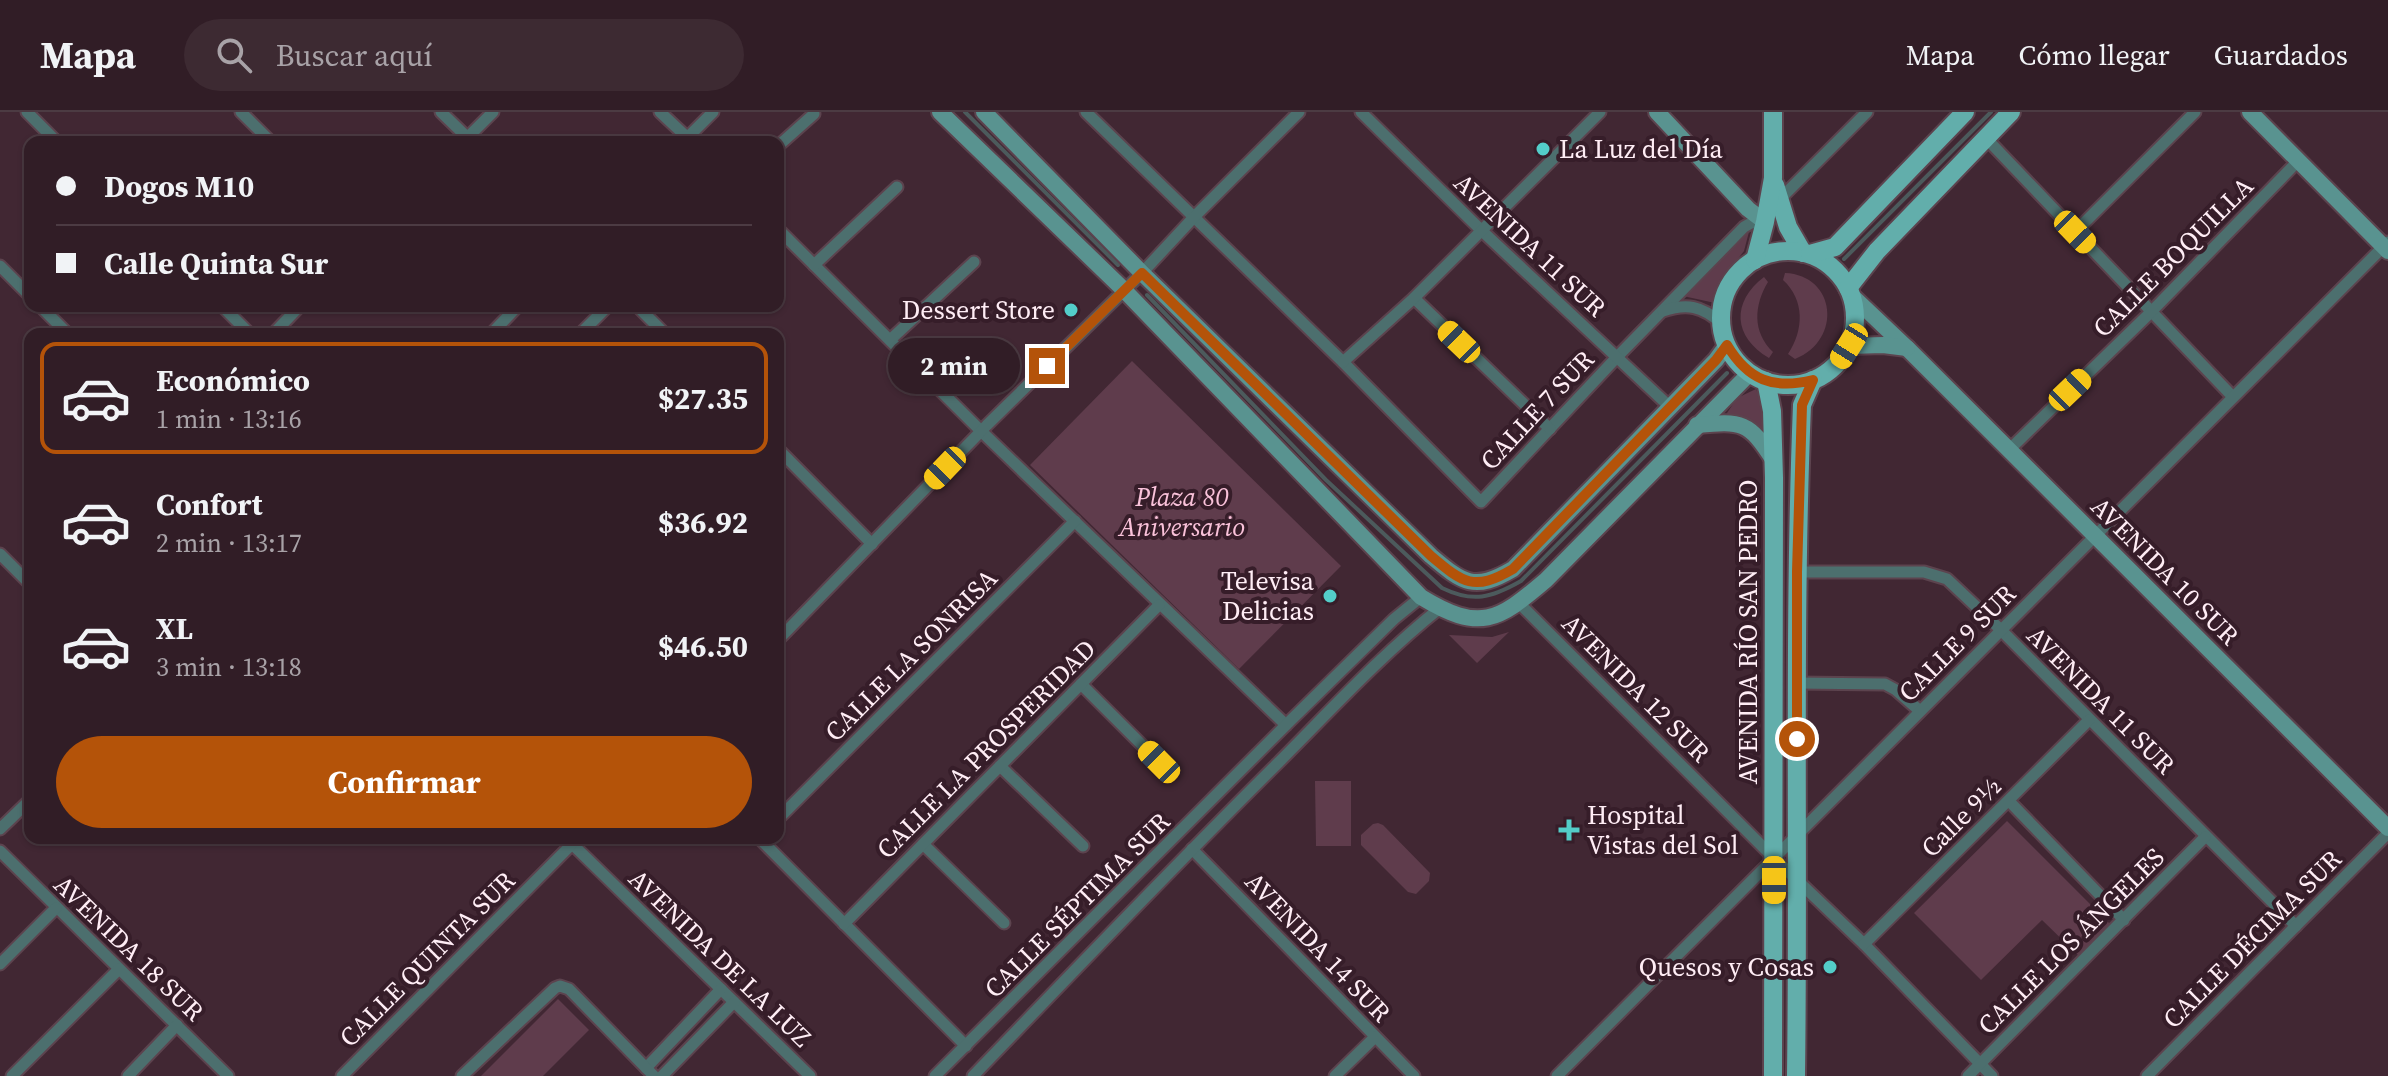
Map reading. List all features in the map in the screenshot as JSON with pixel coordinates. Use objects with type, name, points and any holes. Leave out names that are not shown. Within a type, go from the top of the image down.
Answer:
[{"type":"main road","points":[[940,112],[1124,290],[1421,597],[1466,617],[1488,618],[1504,614],[1519,603],[1546,580],[1697,425],[1758,377]]},
{"type":"main road","points":[[984,112],[1142,273],[1431,556],[1456,577],[1468,581],[1496,579],[1513,569],[1716,360],[1727,345]]},
{"type":"main road","points":[[1657,112],[1748,209],[1765,222]]},
{"type":"main road","points":[[1755,260],[1773,178],[1773,112]]},
{"type":"main road","points":[[1773,178],[1792,237],[1806,253],[1825,262],[1838,273],[1850,291],[1855,312],[1854,330],[1840,360],[1828,372],[1798,384],[1782,384],[1758,377],[1736,360],[1727,345],[1721,323],[1722,304],[1729,287],[1740,271],[1770,253],[1806,253],[1835,247],[1965,112]]},
{"type":"main road","points":[[1850,291],[1877,251],[2011,112]]},
{"type":"main road","points":[[2250,112],[2386,246]]},
{"type":"main road","name":"AVENIDA 10 SUR","points":[[1850,291],[2388,830]]},
{"type":"main road","points":[[1849,346],[1883,345],[1908,349]]},
{"type":"main road","name":"AVENIDA RÍO SAN PEDRO","points":[[1758,377],[1772,411],[1774,461],[1773,1076]]},
{"type":"main road","name":"AVENIDA RÍO SAN PEDRO","points":[[1796,1076],[1797,572],[1802,405],[1813,380]]},
{"type":"main road","points":[[1697,425],[1722,423],[1749,428],[1759,437],[1774,461]]},
{"type":"street","points":[[27,112],[51,136]]},
{"type":"street","points":[[241,112],[265,136]]},
{"type":"street","points":[[441,112],[463,136]]},
{"type":"street","points":[[471,136],[493,112]]},
{"type":"street","points":[[660,112],[682,136]]},
{"type":"street","points":[[691,136],[713,112]]},
{"type":"street","points":[[1086,112],[1343,362],[1414,298],[1600,112]]},
{"type":"street","points":[[784,634],[1299,112]]},
{"type":"street","name":"AVENIDA 11 SUR","points":[[1361,112],[1481,230],[1670,407]]},
{"type":"street","points":[[1779,200],[1867,112]]},
{"type":"street","points":[[2075,232],[2195,112]]},
{"type":"street","points":[[784,141],[814,114]]},
{"type":"street","points":[[1985,137],[2233,397]]},
{"type":"street","name":"CALLE BOQUILLA","points":[[2009,450],[2151,312],[2298,161]]},
{"type":"street","points":[[814,265],[897,187]]},
{"type":"street","name":"CALLE 7 SUR","points":[[1343,362],[1481,502],[1744,227],[1765,222]]},
{"type":"street","points":[[784,235],[1159,605],[1286,725]]},
{"type":"street","name":"CALLE 9 SUR","points":[[1557,1076],[2386,246]]},
{"type":"street","points":[[890,340],[974,262]]},
{"type":"street","points":[[0,266],[24,290]]},
{"type":"street","points":[[1414,298],[1550,429]]},
{"type":"street","points":[[1662,311],[1690,306],[1708,311],[1721,323]]},
{"type":"street","points":[[46,312],[62,328]]},
{"type":"street","points":[[228,312],[244,328]]},
{"type":"street","points":[[279,328],[294,312]]},
{"type":"street","points":[[497,328],[512,312]]},
{"type":"street","points":[[586,328],[602,312]]},
{"type":"street","points":[[643,312],[659,328]]},
{"type":"street","points":[[784,455],[872,544]]},
{"type":"street","name":"CALLE LA SONRISA","points":[[784,813],[1075,521]]},
{"type":"street","points":[[0,554],[24,578]]},
{"type":"street","name":"AVENIDA 11 SUR","points":[[1797,572],[1933,573],[1947,579],[2296,926]]},
{"type":"street","name":"CALLE SÉPTIMA SUR","points":[[935,1076],[1286,725],[1394,619],[1421,597]]},
{"type":"street","name":"AVENIDA 12 SUR","points":[[1519,603],[1864,944],[1992,1076]]},
{"type":"street","name":"CALLE LA PROSPERIDAD","points":[[844,924],[1159,605]]},
{"type":"street","name":"CALLE SÉPTIMA SUR","points":[[973,1076],[1192,849],[1407,636],[1440,608]]},
{"type":"street","points":[[1796,683],[1885,684],[1920,711]]},
{"type":"street","points":[[1081,684],[1159,762]]},
{"type":"street","name":"Calle 9½","points":[[1864,944],[2089,720]]},
{"type":"street","points":[[1000,766],[1083,846]]},
{"type":"street","points":[[2009,801],[2124,920]]},
{"type":"street","points":[[0,829],[24,806]]},
{"type":"street","name":"CALLE DÉCIMA SUR","points":[[2147,1076],[2388,830]]},
{"type":"street","name":"CALLE LOS ÁNGELES","points":[[1968,1076],[2205,837]]},
{"type":"street","name":"CALLE QUINTA SUR","points":[[342,1076],[568,844]]},
{"type":"street","name":"AVENIDA DE LA LUZ","points":[[576,844],[810,1076]]},
{"type":"street","points":[[765,844],[966,1046]]},
{"type":"street","points":[[923,844],[1004,923]]},
{"type":"street","name":"AVENIDA 14 SUR","points":[[1192,849],[1414,1076]]},
{"type":"street","name":"AVENIDA 18 SUR","points":[[0,851],[228,1076]]},
{"type":"street","points":[[0,964],[56,908]]},
{"type":"street","points":[[12,1076],[119,969]]},
{"type":"street","points":[[462,1076],[560,986],[569,989],[650,1072],[721,989]]},
{"type":"street","points":[[662,1076],[734,1002]]},
{"type":"street","points":[[128,1076],[177,1025]]},
{"type":"street","points":[[1335,1076],[1375,1037]]},
{"type":"green space","points":[[1750,228],[1744,251],[1724,277],[1715,303],[1683,296]]},
{"type":"green space","points":[[1785,273],[1802,276],[1815,285],[1823,296],[1827,310],[1821,338],[1810,350],[1795,359],[1788,354],[1797,335],[1800,316],[1795,297],[1783,280]]},
{"type":"green space","points":[[1764,277],[1768,282],[1757,318],[1761,336],[1773,352],[1769,358],[1748,340],[1741,319],[1746,297]]},
{"type":"green space","name":"Plaza 80 Aniversario","points":[[1132,361],[1341,566],[1239,669],[1030,465]]},
{"type":"green space","points":[[1756,389],[1763,404],[1764,430],[1746,418],[1725,416],[1737,398]]},
{"type":"green space","points":[[1509,632],[1477,663],[1449,635],[1492,637]]},
{"type":"green space","points":[[1315,781],[1351,781],[1351,846],[1316,846]]},
{"type":"green space","points":[[2007,821],[2111,925],[2079,956],[2042,920],[1981,980],[1914,913]]},
{"type":"green space","points":[[1378,823],[1430,873],[1429,881],[1416,894],[1408,892],[1361,845],[1361,835]]},
{"type":"green space","points":[[558,999],[589,1030],[543,1076],[481,1076]]},
{"type":"waterway","points":[[965,112],[1118,265]]},
{"type":"waterway","points":[[1844,259],[1991,112]]},
{"type":"waterway","points":[[1147,295],[1326,480],[1442,588],[1463,596],[1491,595],[1521,581],[1727,373]]},
{"type":"place","name":"La Luz del Día","points":[[1543,149]]},
{"type":"place","name":"Dessert Store","points":[[1071,310]]},
{"type":"place","name":"Televisa Delicias","points":[[1330,596]]},
{"type":"place","name":"Hospital Vistas del Sol","points":[[1569,830]]},
{"type":"place","name":"Quesos y Cosas","points":[[1830,967]]},
{"type":"route","points":[[1047,366],[1142,273],[1431,556],[1456,577],[1482,582],[1496,579],[1513,569],[1716,360],[1727,345],[1736,360],[1750,373],[1766,381],[1798,384],[1813,380],[1802,405],[1797,572],[1797,739]]}]
